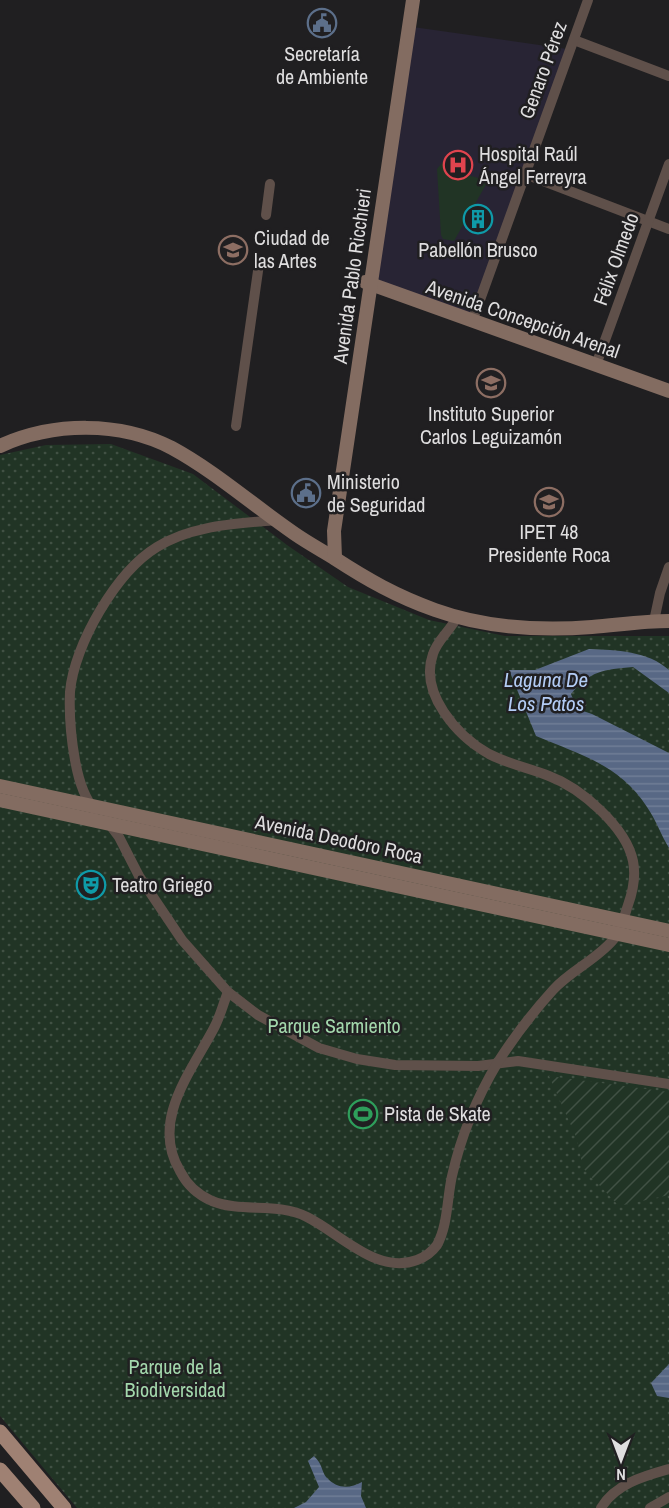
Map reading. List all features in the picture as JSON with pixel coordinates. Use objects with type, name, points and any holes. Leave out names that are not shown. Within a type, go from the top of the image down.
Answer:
[{"type":"main road","name":"Avenida Pablo Ricchieri","points":[[335,558],[334,531],[408,0]]},
{"type":"main road","name":"Avenida Pablo Ricchieri","points":[[320,549],[327,538],[413,0]]},
{"type":"main road","name":"Avenida Concepción Arenal","points":[[368,281],[597,362],[669,384]]},
{"type":"main road","name":"Avenida Concepción Arenal","points":[[597,362],[669,391]]},
{"type":"main road","points":[[0,446],[57,429],[93,428],[133,435],[162,444],[187,457],[276,520],[373,584],[405,599],[457,617],[518,628],[551,629],[669,621]]},
{"type":"main road","name":"Avenida Deodoro Roca","points":[[0,786],[226,835],[620,927],[669,945]]},
{"type":"main road","name":"Avenida Deodoro Roca","points":[[0,800],[620,927],[669,932]]},
{"type":"main road","points":[[0,1432],[64,1508]]},
{"type":"main road","points":[[0,1470],[33,1508]]},
{"type":"street","name":"Genaro Pérez","points":[[472,319],[588,0]]},
{"type":"street","points":[[574,40],[669,76]]},
{"type":"street","name":"Félix Olmedo","points":[[597,362],[669,165]]},
{"type":"street","points":[[525,174],[669,229]]},
{"type":"street","points":[[266,215],[270,184]]},
{"type":"street","points":[[236,426],[259,264]]},
{"type":"street","points":[[276,520],[187,533],[149,552],[134,565],[102,607],[77,661],[70,692],[70,729],[81,782],[93,808],[110,824],[125,846],[138,876],[182,940],[228,992],[258,1015],[319,1048],[342,1056],[395,1065],[472,1066],[498,1062],[529,1063],[669,1084]]},
{"type":"street","points":[[654,621],[660,592],[669,567]]},
{"type":"street","points":[[228,992],[217,1022],[179,1092],[172,1110],[170,1146],[179,1171],[194,1191],[215,1203],[297,1212],[386,1263],[396,1265],[419,1260],[428,1255],[436,1246],[442,1231],[461,1144],[477,1102],[498,1062],[555,987],[611,942],[620,927],[633,889],[634,871],[629,848],[615,826],[591,803],[565,783],[551,776],[487,753],[455,726],[441,708],[435,696],[430,662],[438,643],[457,617]]},
{"type":"street","points":[[601,1508],[610,1496],[632,1482],[669,1469]]},
{"type":"street","points":[[650,1508],[669,1497]]},
{"type":"shaded area","name":"Hospital Raúl Ángel Ferreyra","points":[[413,27],[567,49],[469,318],[374,281]]},
{"type":"green space","points":[[446,158],[444,169],[488,181],[454,241],[443,239],[441,235],[437,169]]},
{"type":"green space","name":"Parque Sarmiento","points":[[111,444],[193,474],[287,545],[348,587],[429,620],[505,636],[669,636],[669,1508],[77,1508],[0,1416],[0,455],[46,445]]},
{"type":"green space","points":[[549,1076],[669,1092],[669,1195],[619,1206],[583,1168],[577,1139]]},
{"type":"water","name":"Laguna De Los Patos","points":[[589,649],[642,655],[669,670],[669,693],[633,667],[613,669],[591,676],[571,694],[577,709],[592,714],[669,753],[669,848],[647,807],[625,781],[598,763],[536,736],[509,670],[535,670]]},
{"type":"water","points":[[669,1364],[669,1398],[657,1396],[651,1383]]},
{"type":"water","points":[[314,1456],[326,1477],[334,1484],[348,1487],[362,1482],[361,1496],[366,1508],[294,1508],[306,1502],[319,1487],[308,1461]]},
{"type":"place","name":"Secretaría de Ambiente","points":[[322,23]]},
{"type":"place","name":"Hospital Raúl Ángel Ferreyra","points":[[458,165]]},
{"type":"place","name":"Pabellón Brusco","points":[[478,219]]},
{"type":"place","name":"Ciudad de las Artes","points":[[233,250]]},
{"type":"place","name":"Instituto Superior Carlos Leguizamón","points":[[491,383]]},
{"type":"place","name":"Ministerio de Seguridad","points":[[306,493]]},
{"type":"place","name":"IPET 48 Presidente Roca","points":[[549,502]]},
{"type":"place","name":"Teatro Griego","points":[[91,885]]},
{"type":"place","name":"Pista de Skate","points":[[363,1114]]},
{"type":"park label","name":"Parque de la Biodiversidad","points":[[175,1378]]}]
